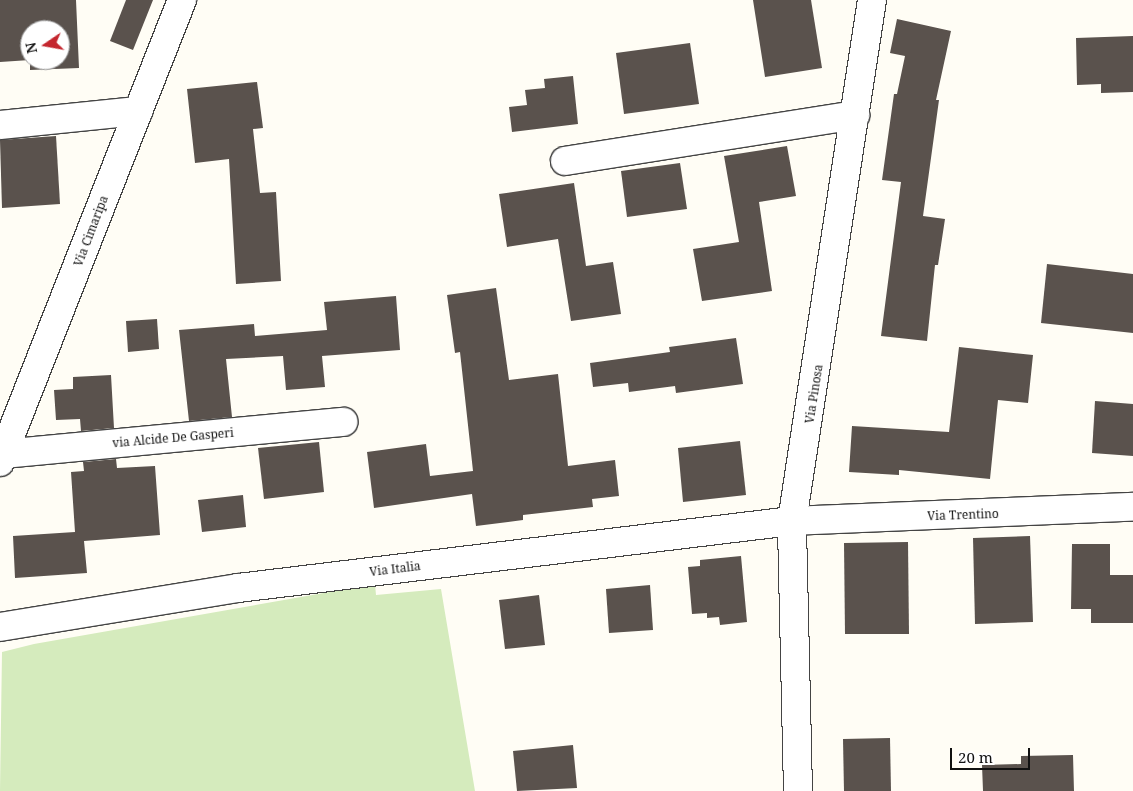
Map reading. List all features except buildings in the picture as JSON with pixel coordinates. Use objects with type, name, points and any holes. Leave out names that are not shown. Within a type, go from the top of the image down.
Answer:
[{"type":"street","name":"Via Cimaripa","points":[[2,458],[182,0]]},
{"type":"street","name":"Via Pinosa","points":[[798,791],[792,521],[872,0]]},
{"type":"street","points":[[0,125],[138,111]]},
{"type":"street","points":[[565,161],[855,115]]},
{"type":"street","name":"via Alcide De Gasperi","points":[[2,458],[343,422]]},
{"type":"street","name":"Via Trentino","points":[[792,521],[1133,507]]},
{"type":"street","name":"Via Italia","points":[[0,626],[238,588],[792,521]]},
{"type":"green space","points":[[375,584],[376,595],[441,589],[475,791],[0,791],[2,652],[34,644]]}]
